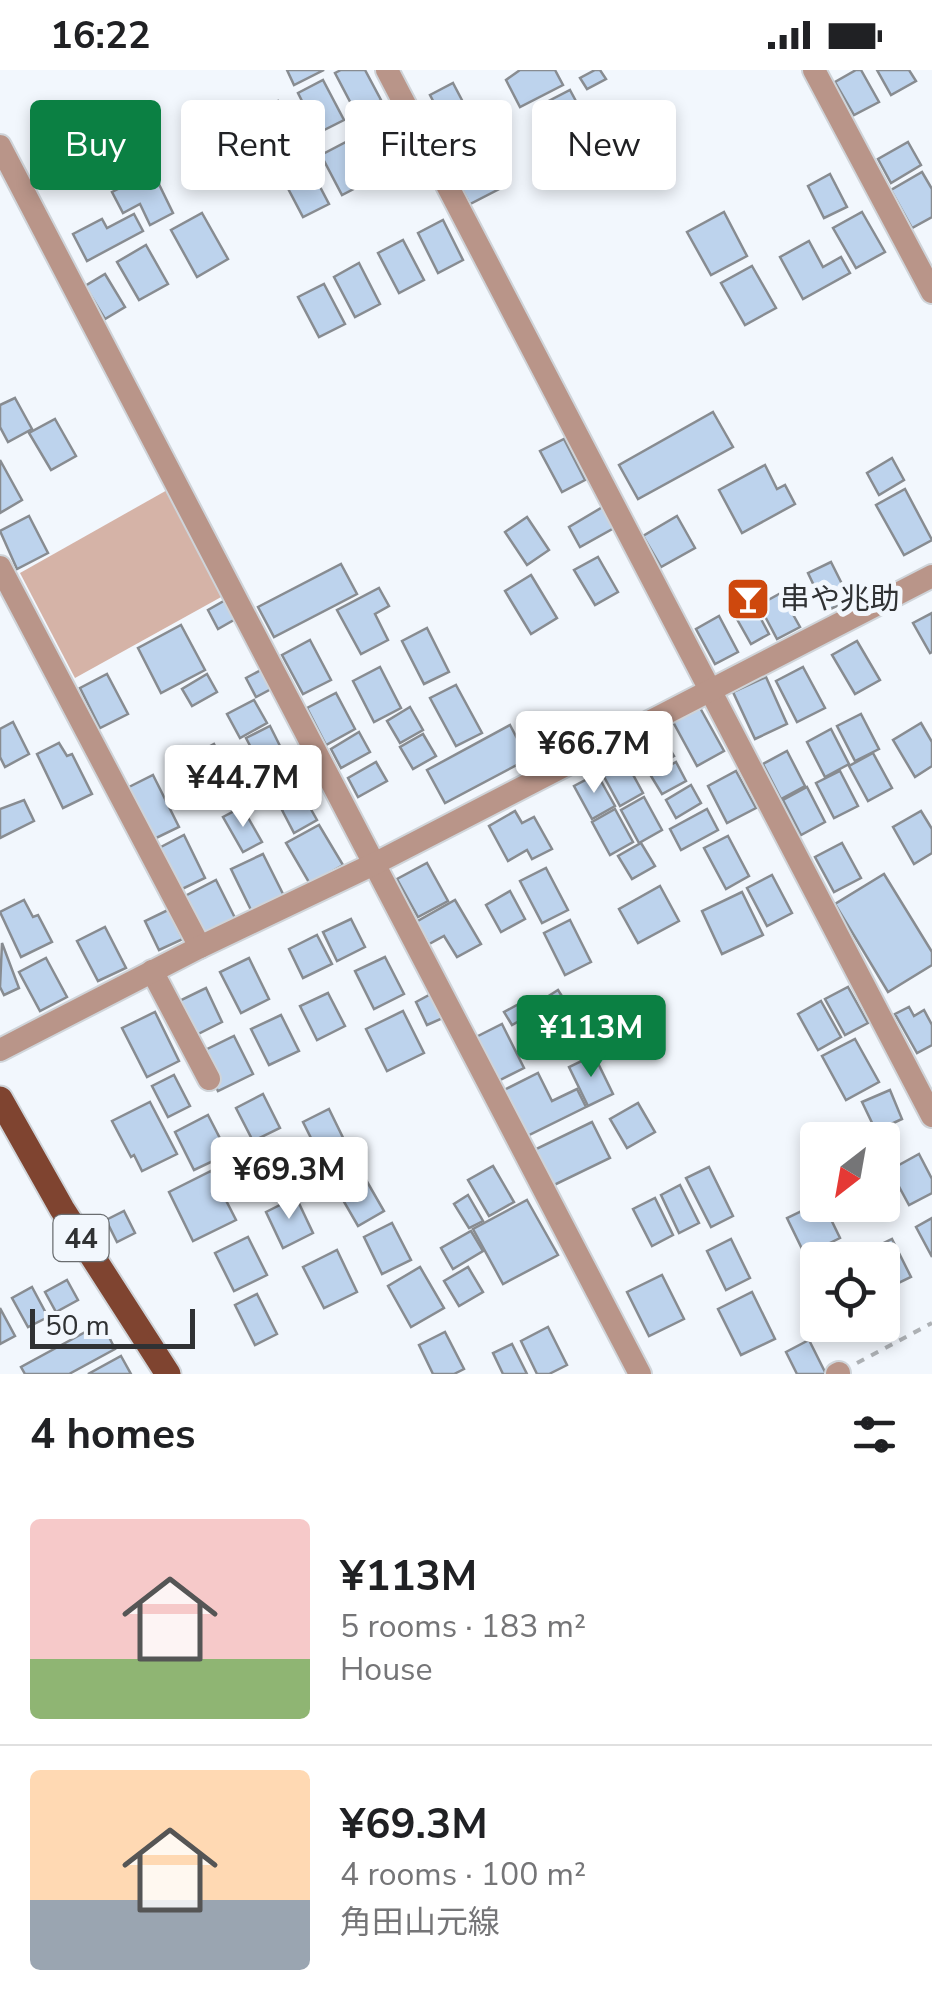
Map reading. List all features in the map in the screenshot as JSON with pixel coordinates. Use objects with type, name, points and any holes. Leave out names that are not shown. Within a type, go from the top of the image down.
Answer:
[{"type":"main road","name":"44","points":[[0,1099],[62,1209],[168,1374]]},
{"type":"street","points":[[388,70],[932,1116]]},
{"type":"street","points":[[814,70],[932,292]]},
{"type":"street","points":[[0,146],[640,1374]]},
{"type":"street","points":[[0,567],[200,947]]},
{"type":"street","points":[[0,1050],[200,947],[376,863],[932,576]]},
{"type":"street","points":[[152,971],[208,1079]]},
{"type":"path","points":[[838,1373],[932,1323]]},
{"type":"shaded area","points":[[169,489],[223,596],[75,678],[20,573]]},
{"type":"building","points":[[287,70],[324,70],[294,85]]},
{"type":"building","points":[[365,70],[381,100],[349,100],[335,73]]},
{"type":"building","points":[[520,70],[555,70],[563,85],[520,107],[506,80]]},
{"type":"building","points":[[600,70],[606,79],[587,89],[580,78]]},
{"type":"building","points":[[861,70],[879,102],[854,115],[835,82]]},
{"type":"building","points":[[877,70],[909,70],[916,81],[891,95]]},
{"type":"building","points":[[323,80],[344,120],[325,130],[325,100],[302,100],[298,93]]},
{"type":"building","points":[[453,83],[462,100],[433,100],[430,95]]},
{"type":"building","points":[[570,90],[575,100],[551,100]]},
{"type":"building","points":[[908,142],[921,165],[891,183],[878,159]]},
{"type":"building","points":[[345,143],[345,190],[352,190],[342,195],[325,163],[325,153]]},
{"type":"building","points":[[922,172],[932,189],[932,217],[912,228],[891,190]]},
{"type":"building","points":[[830,174],[847,207],[824,218],[808,186]]},
{"type":"building","points":[[161,188],[173,213],[150,225],[140,204],[123,213],[112,192]]},
{"type":"building","points":[[289,190],[322,190],[329,204],[303,217]]},
{"type":"building","points":[[462,190],[497,190],[470,204]]},
{"type":"building","points":[[724,212],[747,256],[711,275],[687,232]]},
{"type":"building","points":[[862,212],[885,252],[856,268],[833,228]]},
{"type":"building","points":[[202,213],[228,259],[197,277],[171,230]]},
{"type":"building","points":[[134,214],[143,231],[87,261],[73,234],[102,219],[107,228]]},
{"type":"building","points":[[443,220],[463,260],[438,273],[418,233]]},
{"type":"building","points":[[403,240],[424,280],[399,293],[378,253]]},
{"type":"building","points":[[809,241],[823,267],[841,257],[850,273],[803,299],[780,257]]},
{"type":"building","points":[[146,245],[168,284],[139,300],[117,262]]},
{"type":"building","points":[[359,263],[380,304],[355,317],[334,277]]},
{"type":"building","points":[[752,266],[776,308],[745,325],[721,283]]},
{"type":"building","points":[[105,274],[125,307],[105,319],[85,286]]},
{"type":"building","points":[[324,284],[345,324],[319,337],[298,297]]},
{"type":"building","points":[[15,398],[32,429],[8,442],[0,427],[0,405]]},
{"type":"building","points":[[713,412],[733,447],[638,499],[619,465]]},
{"type":"building","points":[[55,419],[76,456],[51,470],[29,433]]},
{"type":"building","points":[[564,439],[585,480],[562,492],[540,451]]},
{"type":"building","points":[[892,458],[904,480],[879,495],[867,473]]},
{"type":"building","points":[[0,460],[22,500],[0,513]]},
{"type":"building","points":[[765,465],[777,489],[785,485],[795,504],[742,533],[719,490]]},
{"type":"building","points":[[905,489],[932,540],[904,555],[876,505]]},
{"type":"building","points":[[611,502],[623,523],[580,547],[569,527]]},
{"type":"building","points":[[29,516],[48,553],[17,569],[0,531]]},
{"type":"building","points":[[677,516],[695,548],[661,567],[643,536]]},
{"type":"building","points":[[527,517],[549,550],[527,565],[505,532]]},
{"type":"building","points":[[598,557],[618,592],[595,605],[574,570]]},
{"type":"building","points":[[831,562],[850,600],[826,611],[808,573]]},
{"type":"building","points":[[341,564],[357,594],[274,637],[258,607]]},
{"type":"building","points":[[531,575],[557,618],[531,634],[505,591]]},
{"type":"building","points":[[379,588],[389,606],[375,614],[388,640],[361,654],[337,610]]},
{"type":"building","points":[[781,593],[800,627],[777,639],[759,605]]},
{"type":"building","points":[[229,598],[239,617],[218,629],[208,610]]},
{"type":"building","points":[[752,602],[769,634],[751,644],[733,612]]},
{"type":"building","points":[[932,613],[932,652],[930,653],[913,623]]},
{"type":"building","points":[[719,616],[738,652],[715,664],[696,629]]},
{"type":"building","points":[[181,625],[205,670],[161,693],[138,648]]},
{"type":"building","points":[[427,628],[449,672],[424,684],[402,641]]},
{"type":"building","points":[[310,640],[331,680],[303,694],[282,655]]},
{"type":"building","points":[[857,641],[880,680],[855,694],[832,655]]},
{"type":"building","points":[[380,667],[401,708],[374,722],[353,681]]},
{"type":"building","points":[[803,667],[825,708],[797,722],[776,681]]},
{"type":"building","points":[[263,669],[273,688],[256,697],[246,678]]},
{"type":"building","points":[[107,674],[128,714],[100,728],[80,688]]},
{"type":"building","points":[[207,674],[217,692],[192,706],[182,689]]},
{"type":"building","points":[[766,677],[787,724],[755,739],[733,692]]},
{"type":"building","points":[[456,685],[482,733],[456,746],[430,698]]},
{"type":"building","points":[[336,693],[355,729],[326,745],[307,708]]},
{"type":"building","points":[[254,700],[267,723],[240,738],[227,714]]},
{"type":"building","points":[[699,706],[724,751],[697,766],[672,720]]},
{"type":"building","points":[[410,707],[423,730],[400,743],[387,721]]},
{"type":"building","points":[[861,714],[879,749],[855,761],[837,726]]},
{"type":"building","points":[[13,722],[29,754],[5,767],[0,757],[0,729]]},
{"type":"building","points":[[921,723],[932,742],[932,766],[915,777],[893,740]]},
{"type":"building","points":[[510,725],[528,759],[445,803],[427,770]]},
{"type":"building","points":[[270,726],[281,748],[258,761],[246,738]]},
{"type":"building","points":[[831,729],[849,764],[825,777],[807,742]]},
{"type":"building","points":[[359,732],[370,752],[341,768],[331,749]]},
{"type":"building","points":[[423,734],[436,756],[413,769],[400,747]]},
{"type":"building","points":[[663,738],[674,756],[649,770],[639,752]]},
{"type":"building","points":[[59,743],[67,756],[72,754],[92,794],[63,808],[37,754]]},
{"type":"building","points":[[214,744],[233,778],[202,796],[183,761]]},
{"type":"building","points":[[787,751],[805,786],[781,799],[763,764]]},
{"type":"building","points":[[873,753],[892,788],[868,801],[849,766]]},
{"type":"building","points":[[625,760],[643,793],[620,806],[602,773]]},
{"type":"building","points":[[376,762],[387,781],[358,797],[348,778]]},
{"type":"building","points":[[676,762],[686,781],[662,794],[651,776]]},
{"type":"building","points":[[289,771],[302,794],[280,807],[267,784]]},
{"type":"building","points":[[736,771],[756,808],[727,823],[708,786]]},
{"type":"building","points":[[840,771],[858,806],[834,818],[816,783]]},
{"type":"building","points":[[597,774],[615,806],[592,819],[574,786]]},
{"type":"building","points":[[153,775],[179,827],[152,840],[127,788]]},
{"type":"building","points":[[691,785],[701,803],[676,818],[666,800]]},
{"type":"building","points":[[807,787],[825,822],[801,835],[783,800]]},
{"type":"building","points":[[304,797],[317,820],[294,833],[282,810]]},
{"type":"building","points":[[644,797],[662,830],[639,843],[621,810]]},
{"type":"building","points":[[24,800],[34,821],[0,838],[0,809]]},
{"type":"building","points":[[242,807],[262,842],[243,852],[223,817]]},
{"type":"building","points":[[615,809],[633,842],[610,855],[592,822]]},
{"type":"building","points":[[707,809],[718,830],[681,850],[670,829]]},
{"type":"building","points":[[515,811],[522,823],[534,817],[552,849],[532,859],[527,850],[508,861],[489,826]]},
{"type":"building","points":[[921,811],[932,829],[932,853],[914,864],[893,827]]},
{"type":"building","points":[[319,825],[343,865],[310,884],[286,843]]},
{"type":"building","points":[[184,835],[205,878],[180,890],[159,848]]},
{"type":"building","points":[[728,836],[749,876],[726,889],[704,848]]},
{"type":"building","points":[[641,843],[655,866],[632,879],[618,856]]},
{"type":"building","points":[[842,843],[861,878],[834,892],[815,857]]},
{"type":"building","points":[[263,854],[286,900],[254,916],[231,869]]},
{"type":"building","points":[[427,863],[448,901],[418,917],[397,879]]},
{"type":"building","points":[[546,868],[568,910],[542,923],[520,881]]},
{"type":"building","points":[[884,874],[932,952],[932,965],[888,992],[835,904]]},
{"type":"building","points":[[772,875],[792,913],[767,926],[747,888]]},
{"type":"building","points":[[216,880],[237,922],[206,938],[185,896]]},
{"type":"building","points":[[660,886],[679,921],[638,943],[619,909]]},
{"type":"building","points":[[510,891],[525,919],[501,932],[486,905]]},
{"type":"building","points":[[742,892],[763,935],[722,954],[702,911]]},
{"type":"building","points":[[24,900],[33,917],[38,915],[52,942],[21,957],[0,912]]},
{"type":"building","points":[[455,900],[481,944],[457,957],[444,936],[429,944],[416,922]]},
{"type":"building","points":[[168,910],[183,939],[159,950],[145,921]]},
{"type":"building","points":[[351,919],[365,947],[337,961],[323,932]]},
{"type":"building","points":[[570,920],[591,962],[565,975],[544,933]]},
{"type":"building","points":[[105,927],[126,968],[98,981],[77,941]]},
{"type":"building","points":[[317,935],[332,964],[303,978],[289,949]]},
{"type":"building","points":[[2,943],[19,988],[4,995],[0,987]]},
{"type":"building","points":[[385,957],[404,994],[374,1009],[355,971]]},
{"type":"building","points":[[46,958],[67,997],[40,1011],[19,972]]},
{"type":"building","points":[[249,958],[269,999],[241,1013],[220,972]]},
{"type":"building","points":[[848,987],[868,1023],[845,1035],[825,999]]},
{"type":"building","points":[[206,988],[222,1022],[194,1036],[177,1002]]},
{"type":"building","points":[[558,990],[583,1029],[562,1042],[536,1004]]},
{"type":"building","points":[[328,993],[345,1026],[317,1040],[300,1006]]},
{"type":"building","points":[[431,994],[443,1018],[427,1025],[416,1002]]},
{"type":"building","points":[[528,999],[535,1012],[512,1025],[504,1012]]},
{"type":"building","points":[[821,1001],[841,1037],[818,1050],[798,1014]]},
{"type":"building","points":[[909,1007],[914,1016],[924,1010],[932,1025],[932,1045],[917,1053],[895,1014]]},
{"type":"building","points":[[403,1011],[424,1053],[387,1071],[366,1029]]},
{"type":"building","points":[[155,1012],[179,1061],[147,1077],[122,1028]]},
{"type":"building","points":[[281,1015],[299,1051],[269,1065],[251,1029]]},
{"type":"building","points":[[502,1024],[524,1068],[496,1082],[474,1038]]},
{"type":"building","points":[[234,1036],[253,1074],[218,1091],[199,1053]]},
{"type":"building","points":[[855,1039],[879,1082],[846,1100],[822,1056]]},
{"type":"building","points":[[594,1055],[613,1094],[588,1106],[569,1067]]},
{"type":"building","points":[[538,1073],[552,1101],[577,1089],[586,1107],[527,1136],[504,1090]]},
{"type":"building","points":[[174,1075],[190,1106],[168,1117],[152,1086]]},
{"type":"building","points":[[890,1090],[902,1119],[872,1122],[862,1102]]},
{"type":"building","points":[[263,1094],[280,1128],[253,1141],[236,1108]]},
{"type":"building","points":[[150,1102],[177,1154],[142,1171],[112,1121]]},
{"type":"building","points":[[638,1103],[655,1132],[627,1148],[610,1119]]},
{"type":"building","points":[[329,1109],[349,1150],[323,1162],[303,1122]]},
{"type":"building","points":[[208,1115],[228,1154],[194,1170],[175,1132]]},
{"type":"building","points":[[592,1122],[610,1158],[552,1186],[534,1150]]},
{"type":"building","points":[[919,1154],[932,1179],[932,1193],[909,1205],[900,1188],[900,1164]]},
{"type":"building","points":[[358,1166],[384,1211],[358,1226],[332,1181]]},
{"type":"building","points":[[493,1166],[514,1202],[489,1216],[468,1180]]},
{"type":"building","points":[[709,1167],[733,1216],[711,1227],[686,1178]]},
{"type":"building","points":[[211,1171],[236,1220],[193,1241],[169,1192]]},
{"type":"building","points":[[680,1185],[699,1223],[679,1233],[661,1195]]},
{"type":"building","points":[[468,1195],[483,1221],[469,1228],[454,1204]]},
{"type":"building","points":[[296,1197],[313,1233],[283,1248],[266,1212]]},
{"type":"building","points":[[655,1198],[673,1235],[652,1246],[633,1209]]},
{"type":"building","points":[[527,1200],[558,1255],[503,1284],[473,1229]]},
{"type":"building","points":[[124,1211],[135,1233],[117,1242],[106,1220]]},
{"type":"building","points":[[800,1212],[800,1222],[832,1222],[840,1238],[800,1245],[787,1218]]},
{"type":"building","points":[[932,1218],[932,1257],[916,1227]]},
{"type":"building","points":[[392,1223],[411,1260],[382,1274],[364,1237]]},
{"type":"building","points":[[471,1231],[483,1251],[453,1269],[441,1248]]},
{"type":"building","points":[[248,1237],[267,1275],[234,1291],[215,1253]]},
{"type":"building","points":[[731,1239],[750,1278],[726,1290],[707,1251]]},
{"type":"building","points":[[337,1250],[357,1292],[324,1308],[303,1267]]},
{"type":"building","points":[[900,1255],[911,1277],[900,1282]]},
{"type":"building","points":[[420,1267],[444,1308],[411,1327],[388,1286]]},
{"type":"building","points":[[468,1267],[483,1292],[459,1306],[444,1281]]},
{"type":"building","points":[[662,1275],[684,1319],[649,1336],[627,1292]]},
{"type":"building","points":[[67,1280],[78,1300],[56,1312],[45,1292]]},
{"type":"building","points":[[32,1287],[48,1317],[28,1327],[12,1298]]},
{"type":"building","points":[[752,1292],[775,1339],[741,1355],[718,1309]]},
{"type":"building","points":[[257,1294],[277,1334],[255,1345],[235,1305]]},
{"type":"building","points":[[0,1308],[15,1336],[0,1344]]},
{"type":"building","points":[[102,1323],[115,1349],[69,1374],[25,1374],[21,1367]]},
{"type":"building","points":[[548,1327],[567,1365],[549,1374],[537,1374],[521,1341]]},
{"type":"building","points":[[445,1332],[464,1369],[454,1374],[433,1374],[419,1345]]},
{"type":"building","points":[[810,1342],[826,1374],[797,1374],[786,1352]]},
{"type":"building","points":[[512,1344],[527,1374],[503,1374],[493,1353]]},
{"type":"building","points":[[121,1356],[131,1374],[88,1374]]},
{"type":"place","name":"串や兆助","points":[[748,599]]}]
